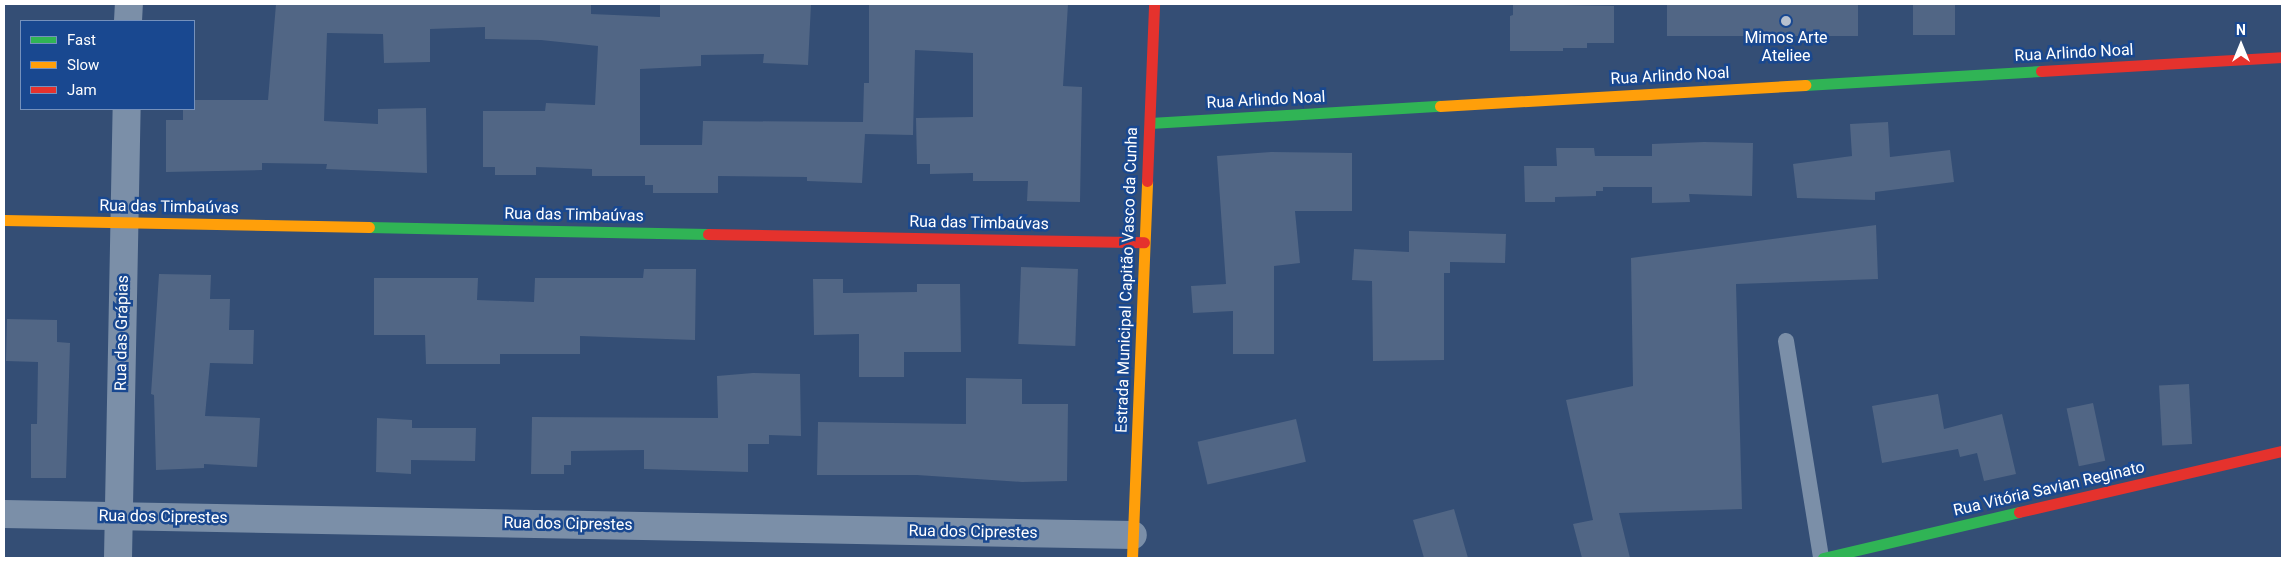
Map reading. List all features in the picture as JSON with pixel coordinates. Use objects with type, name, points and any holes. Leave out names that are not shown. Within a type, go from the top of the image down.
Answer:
[{"type":"street","points":[[128,20],[129,4]]},
{"type":"street","name":"Estrada Municipal Capitão Vasco da Cunha","points":[[1133,547],[1154,4]]},
{"type":"street","name":"Rua Arlindo Noal","points":[[1150,123],[2282,57]]},
{"type":"street","name":"Rua das Grápias","points":[[118,558],[127,110]]},
{"type":"street","name":"Rua das Timbaúvas","points":[[4,220],[1144,242]]},
{"type":"street","name":"Rua Vitória Savian Reginato","points":[[1822,558],[2282,451]]},
{"type":"street","name":"Rua dos Ciprestes","points":[[4,514],[1133,547]]},
{"type":"lane","points":[[1786,341],[1822,558]]},
{"type":"building","points":[[276,4],[591,4],[591,14],[660,17],[660,4],[811,4],[808,65],[763,63],[764,54],[701,55],[701,66],[640,69],[640,145],[702,145],[703,121],[863,122],[864,83],[869,83],[869,4],[1068,4],[1063,86],[1082,87],[1080,202],[1027,201],[1028,181],[973,181],[973,173],[930,174],[930,164],[917,164],[916,118],[973,117],[973,53],[915,50],[913,135],[865,134],[862,183],[807,181],[807,177],[718,176],[718,193],[653,193],[653,185],[645,185],[645,176],[592,176],[592,169],[536,167],[536,175],[495,175],[495,167],[483,167],[483,111],[545,111],[546,103],[595,105],[598,46],[541,40],[485,39],[485,27],[430,29],[430,62],[384,63],[383,34],[327,33],[324,121],[378,124],[378,109],[426,108],[427,173],[326,169],[327,164],[262,163],[262,170],[166,172],[166,120],[183,120],[183,110],[195,110],[195,100],[268,100]]},
{"type":"building","points":[[1513,4],[1614,6],[1614,43],[1587,43],[1587,48],[1563,48],[1563,51],[1510,51],[1510,16],[1513,15]]},
{"type":"building","points":[[1667,4],[1858,4],[1858,36],[1667,36]]},
{"type":"building","points":[[1913,4],[1955,4],[1955,35],[1913,35]]},
{"type":"building","points":[[1888,122],[1890,157],[1950,150],[1954,182],[1875,192],[1875,200],[1797,198],[1793,164],[1852,156],[1850,124]]},
{"type":"building","points":[[1753,143],[1752,196],[1689,194],[1690,202],[1652,203],[1652,187],[1603,187],[1603,191],[1596,191],[1596,196],[1555,197],[1555,202],[1525,202],[1524,166],[1557,166],[1556,148],[1594,148],[1595,156],[1652,156],[1652,144]]},
{"type":"building","points":[[1271,152],[1352,153],[1352,211],[1295,211],[1300,263],[1274,266],[1274,354],[1233,354],[1233,311],[1193,313],[1191,286],[1226,284],[1217,156]]},
{"type":"building","points":[[1876,225],[1878,279],[1736,284],[1742,509],[1619,513],[1630,558],[1582,558],[1573,524],[1593,520],[1566,400],[1633,386],[1631,258]]},
{"type":"building","points":[[1409,231],[1506,234],[1505,263],[1450,262],[1450,273],[1444,273],[1444,360],[1373,361],[1372,281],[1352,280],[1354,249],[1409,252]]},
{"type":"building","points":[[1021,267],[1078,269],[1075,346],[1018,344]]},
{"type":"building","points":[[644,269],[696,269],[695,340],[580,336],[580,354],[500,354],[500,364],[426,364],[425,335],[374,335],[374,278],[478,278],[477,300],[534,302],[535,278],[643,278]]},
{"type":"building","points":[[159,274],[211,275],[210,299],[230,299],[229,330],[254,330],[253,364],[210,363],[205,416],[260,418],[257,467],[204,464],[204,468],[156,470],[154,395],[151,394]]},
{"type":"building","points":[[813,279],[843,279],[843,293],[917,292],[917,284],[960,284],[961,352],[904,352],[904,377],[859,377],[859,334],[814,335]]},
{"type":"building","points":[[7,319],[57,320],[57,342],[70,343],[66,478],[31,478],[31,424],[37,424],[38,362],[6,361]]},
{"type":"building","points":[[753,373],[800,374],[801,436],[769,435],[769,444],[748,444],[748,472],[644,469],[644,450],[571,451],[571,465],[564,465],[564,474],[531,474],[532,417],[718,418],[717,376]]},
{"type":"building","points":[[966,378],[1022,379],[1022,404],[1068,404],[1067,481],[1022,482],[917,475],[817,475],[818,422],[966,424]]},
{"type":"building","points":[[2189,384],[2192,444],[2162,445],[2159,386]]},
{"type":"building","points":[[1938,394],[1944,429],[2002,414],[2016,474],[1984,481],[1977,453],[1960,457],[1958,449],[1882,463],[1872,406]]},
{"type":"building","points":[[2093,403],[2105,461],[2079,466],[2067,409]]},
{"type":"building","points":[[377,418],[412,420],[412,428],[476,428],[475,461],[411,460],[411,474],[376,472]]},
{"type":"building","points":[[1296,419],[1306,462],[1207,485],[1198,442]]},
{"type":"building","points":[[1454,509],[1468,558],[1424,558],[1413,520]]},
{"type":"traffic: fast","points":[[1805,85],[2041,71]]},
{"type":"traffic: fast","points":[[1150,123],[1440,106]]},
{"type":"traffic: fast","points":[[369,227],[708,234]]},
{"type":"traffic: fast","points":[[1823,558],[2019,512]]},
{"type":"traffic: slow","points":[[1440,106],[1805,85]]},
{"type":"traffic: slow","points":[[1132,558],[1147,181]]},
{"type":"traffic: slow","points":[[4,220],[369,227]]},
{"type":"traffic: jam","points":[[1147,181],[1154,4]]},
{"type":"traffic: jam","points":[[2041,71],[2282,57]]},
{"type":"traffic: jam","points":[[708,234],[1144,242]]},
{"type":"traffic: jam","points":[[2019,512],[2282,451]]},
{"type":"place","name":"Mimos Arte Ateliee","points":[[1786,21]]}]
